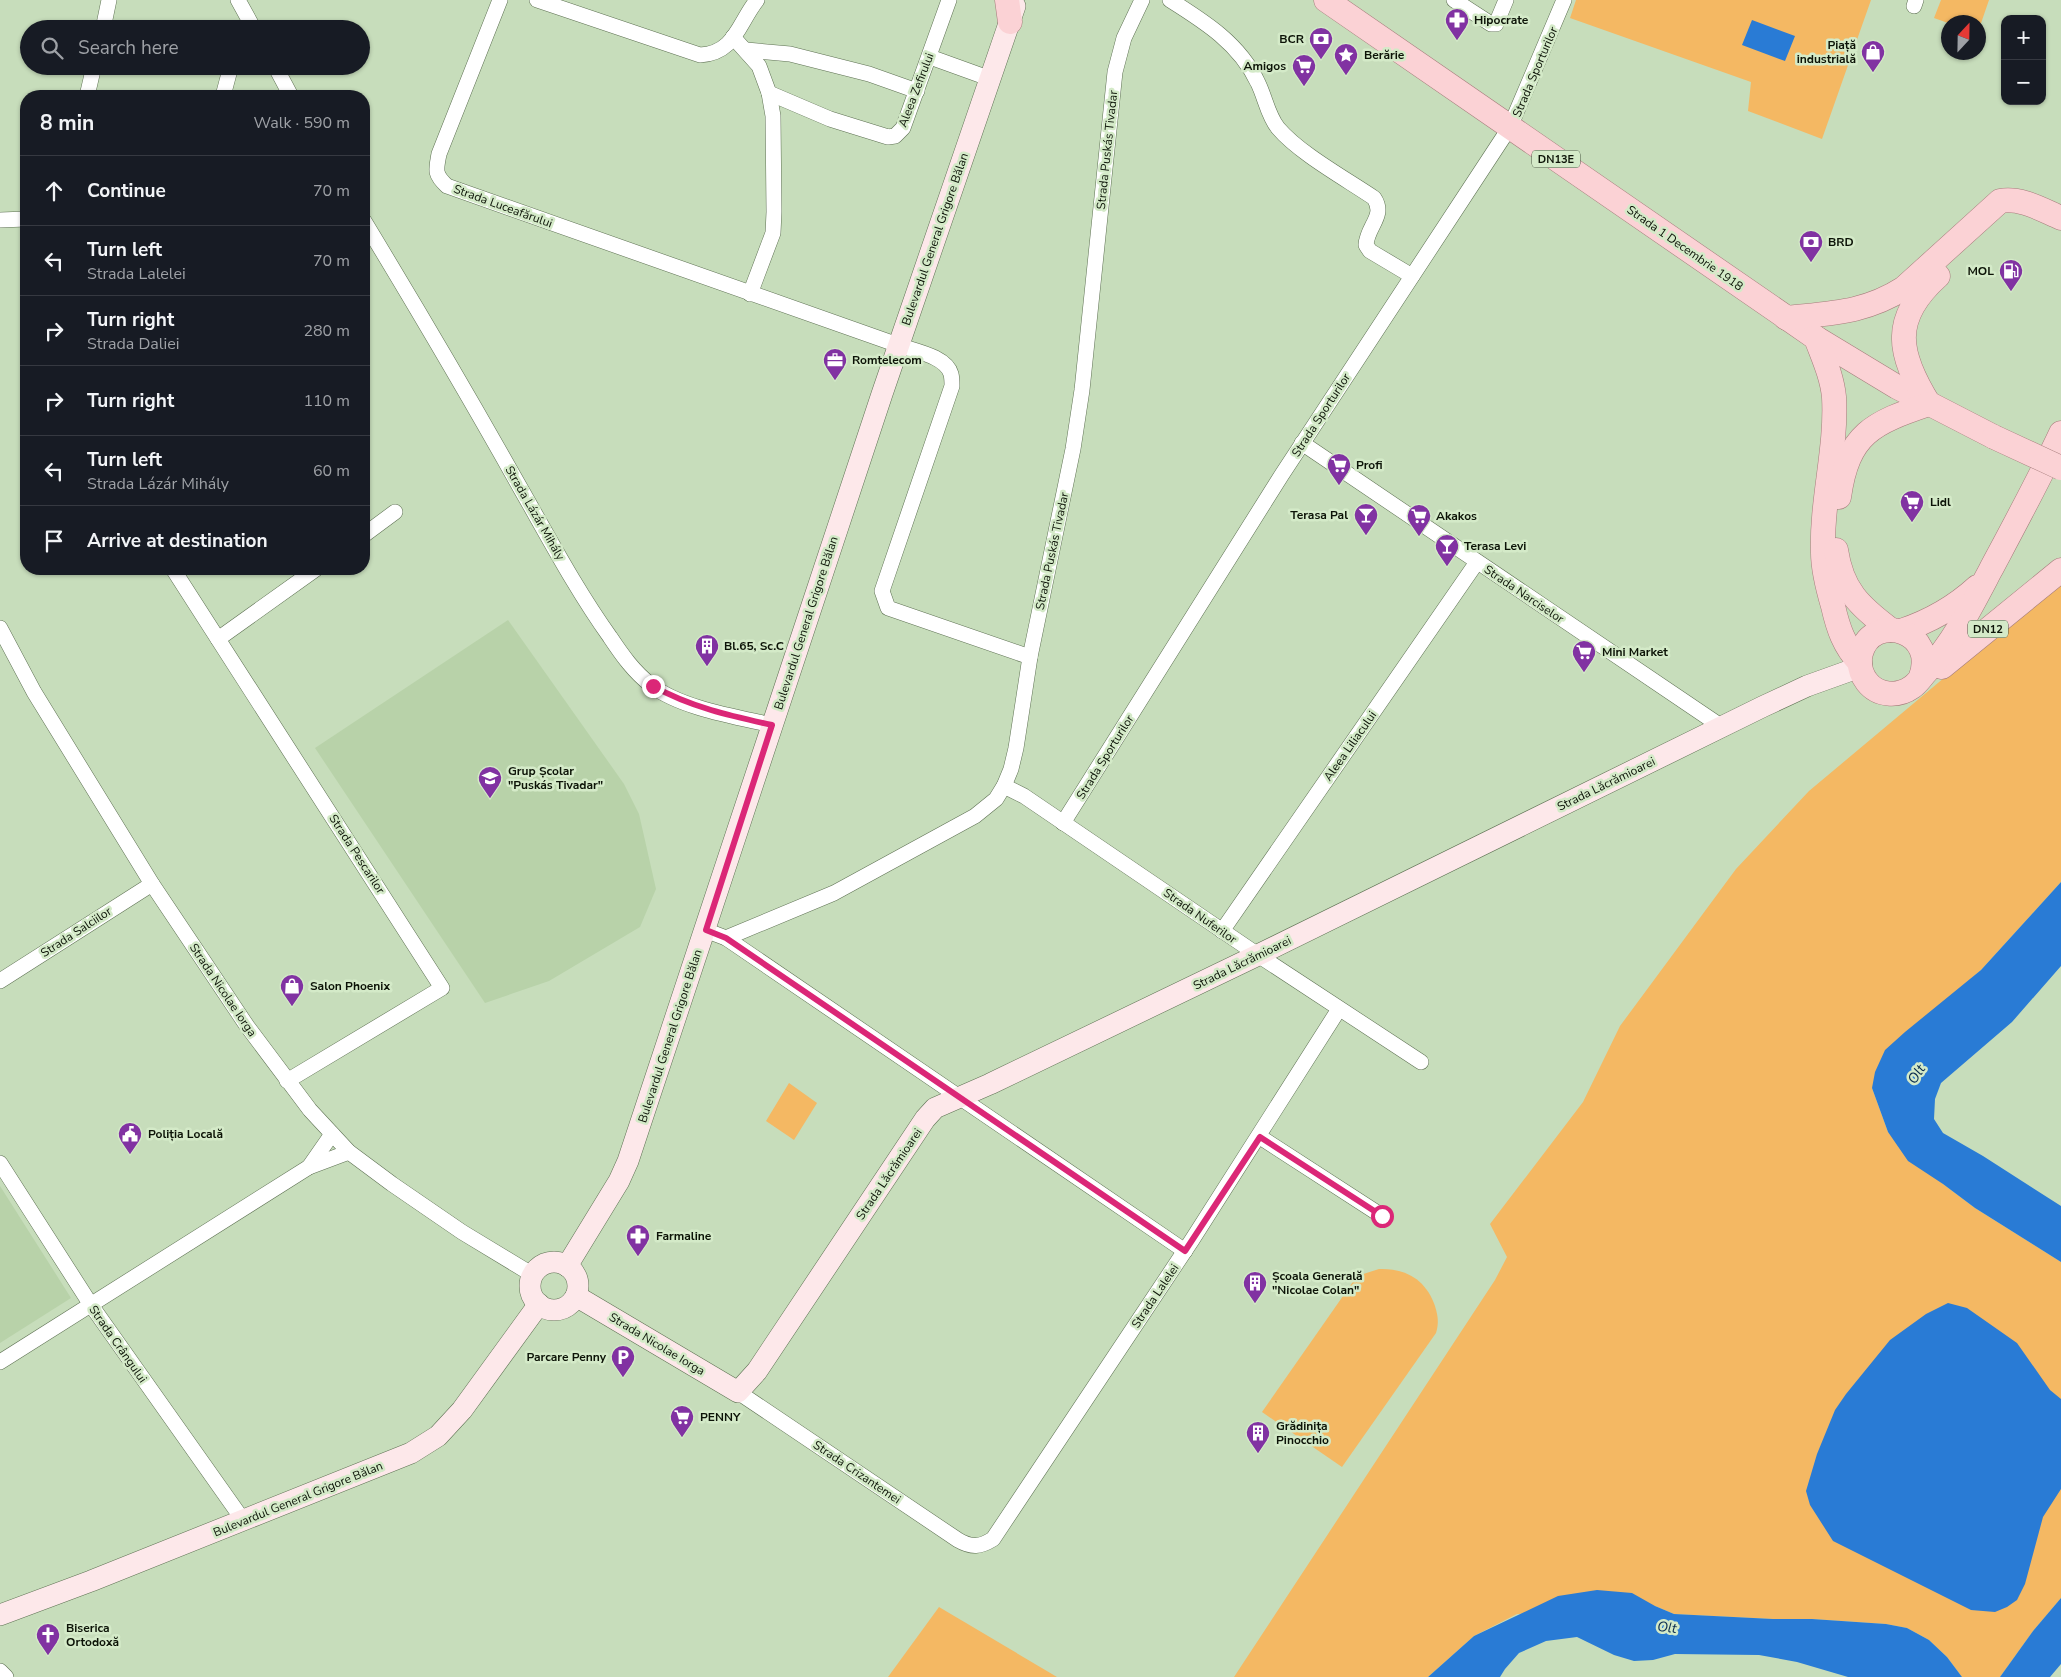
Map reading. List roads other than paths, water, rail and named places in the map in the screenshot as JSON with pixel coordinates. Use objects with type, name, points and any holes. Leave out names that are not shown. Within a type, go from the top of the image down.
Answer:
[{"type":"main road","name":"Strada 1 Decembrie 1918","points":[[1326,0],[1816,338],[1929,404],[2061,468]]},
{"type":"main road","name":"Bulevardul General Grigore Bălan","points":[[567,1266],[619,1181],[628,1161],[898,345],[991,79],[1011,7]]},
{"type":"main road","points":[[1786,318],[1855,310],[1888,299],[1917,277],[1991,207],[2000,201],[2010,199],[2050,213]]},
{"type":"main road","points":[[1816,338],[1828,369],[1834,396],[1833,432],[1823,546],[1824,566],[1838,628],[1869,684],[1886,694],[1905,691],[1917,682],[1924,670],[1925,660],[1922,650],[1910,635],[1896,630],[1861,606],[1852,596],[1842,578],[1836,549],[1840,486],[1853,449],[1867,432],[1891,418],[1929,404],[1914,378],[1906,356],[1904,325],[1909,310],[1919,295],[2000,221],[2015,213],[2050,213]]},
{"type":"main road","name":"DN12","points":[[1917,682],[1952,639],[2026,505],[2061,433]]},
{"type":"main road","name":"DN12","points":[[1896,630],[1925,623],[1946,612],[1976,587],[1991,570]]},
{"type":"main road","name":"DN12","points":[[1917,682],[1950,661],[2061,570]]},
{"type":"main road","points":[[1860,665],[1861,653],[1865,644],[1872,637],[1881,632],[1896,630]]},
{"type":"main road","name":"Strada Lăcrămioarei","points":[[738,1392],[762,1363],[925,1119],[936,1108],[1258,955],[1807,686],[1860,665]]},
{"type":"main road","points":[[552,1262],[567,1266],[576,1276],[578,1289],[576,1296],[560,1309],[552,1310],[539,1304],[531,1291],[530,1283],[533,1275],[538,1269],[552,1262]]},
{"type":"main road","name":"Strada Nicolae Iorga","points":[[576,1296],[738,1392]]},
{"type":"main road","name":"Bulevardul General Grigore Bălan","points":[[0,1615],[91,1581],[397,1459],[425,1446],[450,1424],[462,1410],[539,1304]]},
{"type":"street","points":[[105,20],[109,0]]},
{"type":"street","name":"Strada Luceafărului","points":[[500,0],[439,154],[436,167],[438,177],[446,186],[898,345],[936,359],[946,365],[951,374],[952,386],[882,591],[888,608],[1030,656]]},
{"type":"street","points":[[537,0],[700,55],[719,52],[726,46],[757,0]]},
{"type":"street","name":"Aleea Zefirului","points":[[769,93],[830,119],[888,137],[895,136],[903,128],[949,0]]},
{"type":"street","name":"Strada Puskás Tivadar","points":[[726,938],[825,897],[923,845],[985,810],[996,799],[1004,786],[1016,748],[1030,656],[1073,448],[1082,390],[1115,72],[1124,38],[1142,0]]},
{"type":"street","points":[[1170,0],[1217,31],[1235,47],[1254,75],[1276,127],[1289,140],[1374,198],[1379,205],[1378,215],[1366,236],[1366,245],[1370,251],[1412,276]]},
{"type":"street","points":[[1454,0],[1491,24],[1496,24],[1499,20],[1506,0]]},
{"type":"street","name":"Strada Sporturilor","points":[[1063,822],[1302,443],[1510,127],[1564,0]]},
{"type":"street","points":[[241,20],[242,7]]},
{"type":"street","points":[[242,7],[249,20]]},
{"type":"street","points":[[733,37],[759,66],[769,93],[773,116],[773,233],[750,294]]},
{"type":"street","points":[[746,50],[790,54],[869,74],[917,91]]},
{"type":"street","points":[[930,57],[991,79]]},
{"type":"street","points":[[88,90],[92,75]]},
{"type":"street","points":[[225,90],[229,75]]},
{"type":"street","points":[[280,75],[288,90]]},
{"type":"street","points":[[0,220],[20,218]]},
{"type":"street","name":"Strada Lázár Mihály","points":[[370,231],[510,469],[576,586],[636,672],[653,686],[689,703],[721,714],[772,725]]},
{"type":"street","name":"Strada Narciselor","points":[[1302,443],[1722,728]]},
{"type":"street","points":[[370,531],[395,512]]},
{"type":"street","name":"Aleea Liliacului","points":[[1222,931],[1477,562]]},
{"type":"street","name":"Strada Pescarilor","points":[[178,575],[442,988],[287,1081]]},
{"type":"street","points":[[218,639],[308,575]]},
{"type":"street","name":"Strada Nicolae Iorga","points":[[0,628],[34,692],[152,884],[247,1026],[287,1081],[349,1152],[425,1208],[533,1275]]},
{"type":"street","name":"Strada Nuferilor","points":[[1004,786],[1024,796],[1338,1009],[1421,1062]]},
{"type":"street","name":"Strada Salciilor","points":[[0,981],[152,884]]},
{"type":"street","points":[[706,930],[726,938],[1185,1251]]},
{"type":"street","name":"Strada Lalelei","points":[[977,1546],[984,1545],[993,1538],[1260,1137],[1338,1009]]},
{"type":"street","points":[[309,1167],[332,1134]]},
{"type":"street","points":[[1260,1137],[1382,1216]]},
{"type":"street","points":[[0,1362],[309,1167],[349,1152]]},
{"type":"street","name":"Strada Crângului","points":[[0,1163],[91,1305],[243,1520]]},
{"type":"street","name":"Strada Crizantemei","points":[[738,1392],[958,1540],[968,1546],[977,1546]]},
{"type":"street","points":[[0,1670],[6,1677]]},
{"type":"water","points":[[1752,20],[1795,36],[1785,61],[1742,45]]},
{"type":"water","name":"Olt","points":[[2061,882],[2061,966],[2012,1022],[1941,1083],[1935,1099],[1934,1119],[1943,1133],[2061,1206],[2061,1262],[1975,1208],[1908,1161],[1888,1132],[1872,1088],[1875,1072],[1885,1050],[1981,970]]},
{"type":"water","points":[[1948,1303],[1967,1308],[2017,1343],[2050,1390],[2061,1399],[2061,1489],[2043,1517],[2025,1584],[2017,1600],[1995,1612],[1971,1610],[1833,1541],[1810,1505],[1806,1491],[1817,1454],[1835,1410],[1846,1394],[1890,1340],[1926,1314]]},
{"type":"water","name":"Olt","points":[[1597,1590],[1632,1593],[1674,1614],[1812,1619],[1886,1624],[1907,1628],[1929,1640],[1947,1657],[1962,1677],[1848,1677],[1797,1662],[1759,1655],[1675,1654],[1653,1660],[1634,1661],[1614,1655],[1577,1637],[1546,1641],[1519,1653],[1500,1677],[1428,1677],[1474,1636],[1558,1596]]},
{"type":"water","points":[[2061,1598],[2061,1664],[2050,1677],[2000,1677],[2033,1631]]},
{"type":"place","name":"Hipocrate","points":[[1457,41]]},
{"type":"place","name":"BCR","points":[[1321,60]]},
{"type":"place","name":"Piață industrială","points":[[1873,73]]},
{"type":"place","name":"Berărie","points":[[1346,76]]},
{"type":"place","name":"Amigos","points":[[1304,87]]},
{"type":"place","name":"BRD","points":[[1811,263]]},
{"type":"place","name":"MOL","points":[[2011,292]]},
{"type":"place","name":"Romtelecom","points":[[835,381]]},
{"type":"place","name":"Profi","points":[[1339,486]]},
{"type":"place","name":"Lidl","points":[[1912,523]]},
{"type":"place","name":"Terasa Pal","points":[[1366,536]]},
{"type":"place","name":"Akakos","points":[[1419,537]]},
{"type":"place","name":"Terasa Levi","points":[[1447,567]]},
{"type":"place","name":"Bl.65, Sc.C","points":[[707,667]]},
{"type":"place","name":"Mini Market","points":[[1584,673]]},
{"type":"place","name":"Grup Școlar \"Puskás Tivadar\"","points":[[490,799]]},
{"type":"place","name":"Salon Phoenix","points":[[292,1007]]},
{"type":"place","name":"Poliția Locală","points":[[130,1155]]},
{"type":"place","name":"Farmaline","points":[[638,1257]]},
{"type":"place","name":"Școala Generală \"Nicolae Colan\"","points":[[1255,1304]]},
{"type":"place","name":"Parcare Penny","points":[[623,1378]]},
{"type":"place","name":"PENNY","points":[[682,1438]]},
{"type":"place","name":"Grădinița Pinocchio","points":[[1258,1454]]},
{"type":"place","name":"Biserica Ortodoxă","points":[[48,1656]]}]
